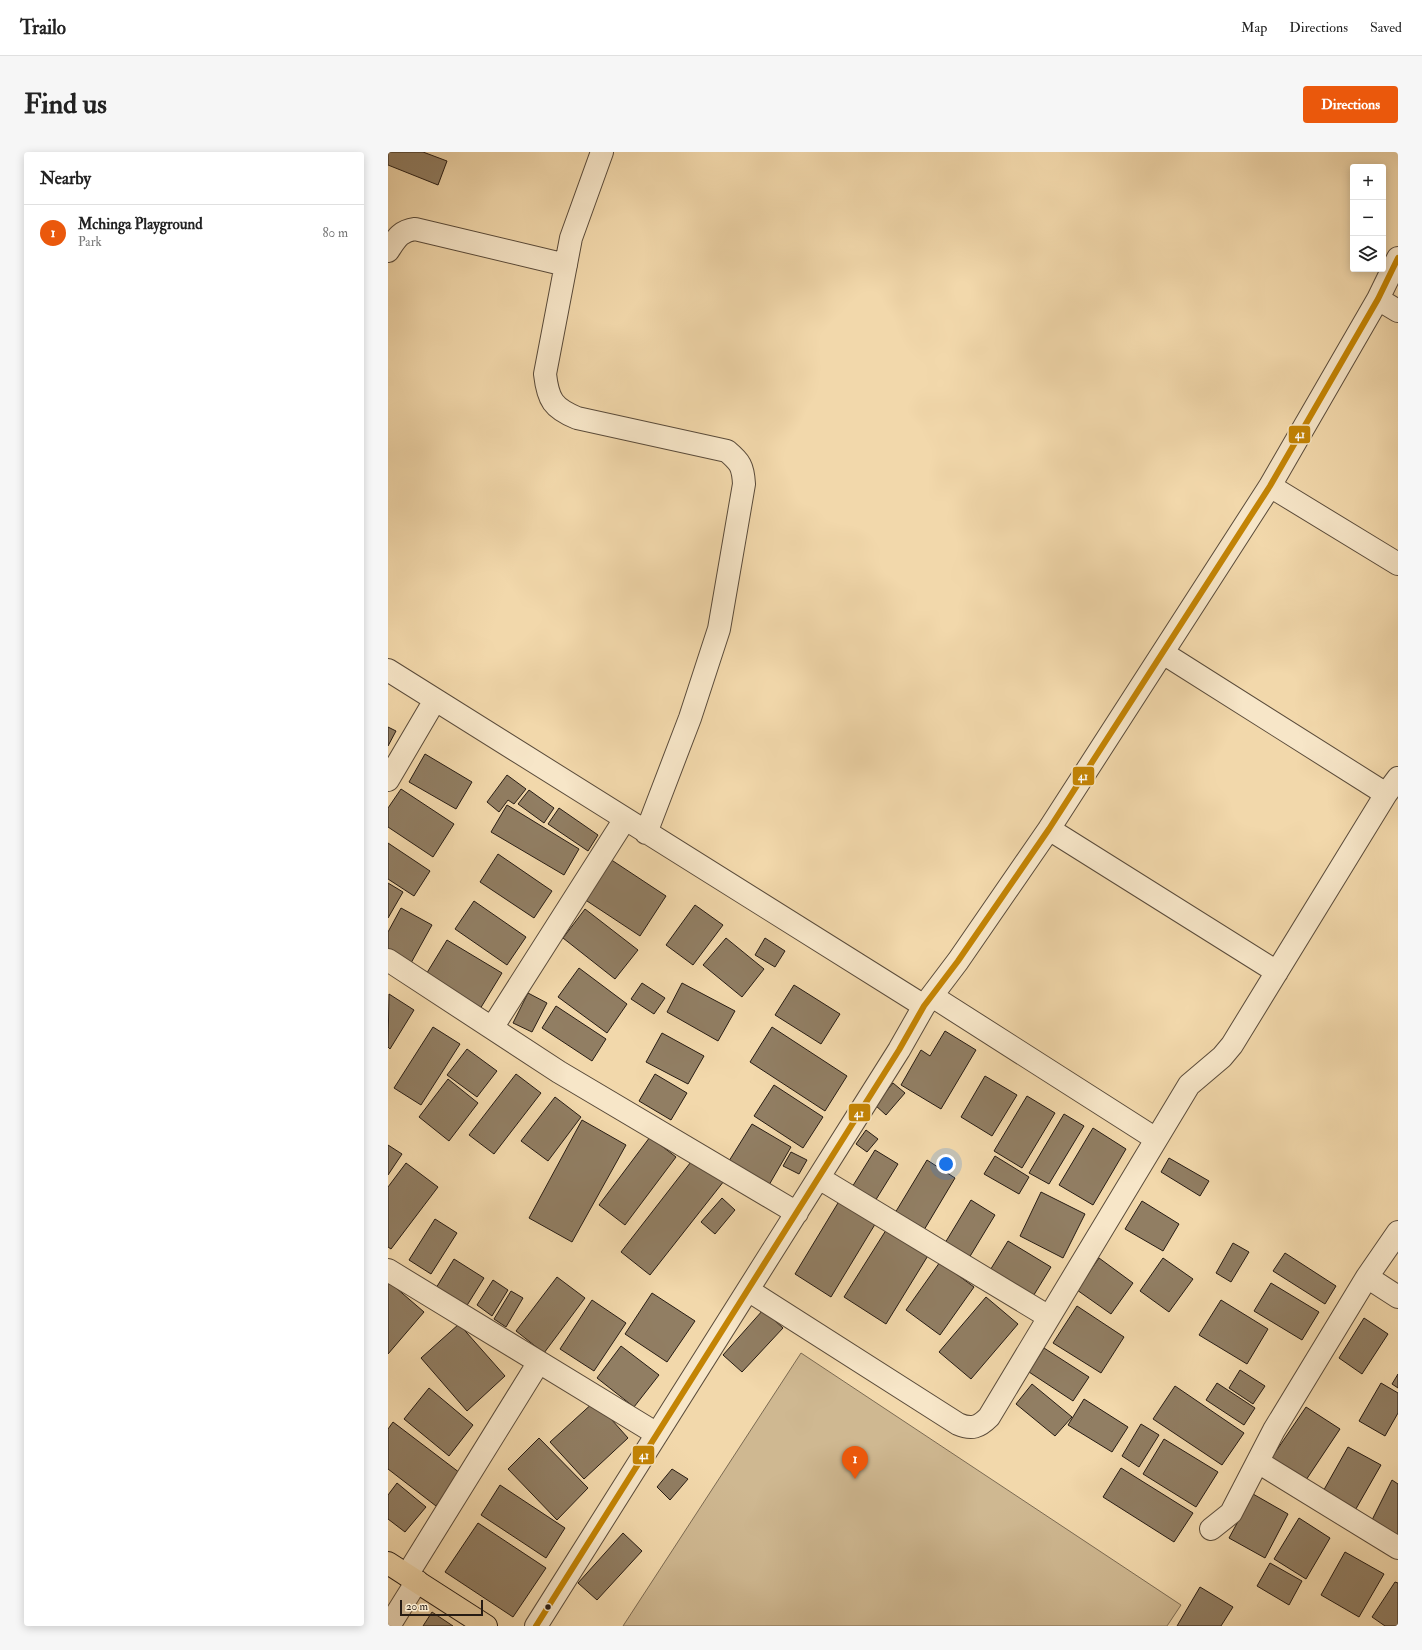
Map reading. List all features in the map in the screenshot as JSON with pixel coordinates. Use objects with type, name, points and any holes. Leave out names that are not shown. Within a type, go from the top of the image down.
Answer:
[{"type":"main road","points":[[388,1563],[486,1626]]},
{"type":"street","points":[[602,152],[571,238],[545,374],[547,390],[552,403],[564,412],[577,418],[727,451],[738,460],[743,470],[744,484],[720,629],[690,718],[646,833]]},
{"type":"street","points":[[388,251],[398,235],[405,230],[415,229],[566,265]]},
{"type":"street","points":[[536,1626],[819,1178],[928,1001],[958,962],[1049,829],[1270,486],[1378,299],[1398,258]]},
{"type":"street","points":[[1378,299],[1398,311]]},
{"type":"street","points":[[1270,486],[1398,564]]},
{"type":"street","points":[[748,1290],[958,1424],[966,1428],[974,1428],[989,1417],[1189,1085],[1222,1057],[1232,1045],[1392,786],[1163,653]]},
{"type":"street","points":[[388,670],[646,833],[1156,1138]]},
{"type":"street","points":[[388,780],[435,700]]},
{"type":"street","points":[[492,1028],[625,819]]},
{"type":"street","points":[[1049,829],[1277,972]]},
{"type":"street","points":[[388,960],[559,1072],[797,1212]]},
{"type":"street","points":[[819,1178],[1049,1317]]},
{"type":"street","points":[[1211,1529],[1231,1513],[1274,1430],[1367,1276],[1398,1232]]},
{"type":"street","points":[[388,1270],[657,1434]]},
{"type":"street","points":[[1367,1276],[1398,1297]]},
{"type":"street","points":[[388,1626],[412,1578],[539,1362]]},
{"type":"street","points":[[1258,1462],[1398,1548]]},
{"type":"shaded area","points":[[801,1353],[1181,1605],[1167,1626],[623,1626]]},
{"type":"building","points":[[388,152],[423,152],[447,161],[438,185],[388,165]]},
{"type":"building","points":[[388,727],[396,731],[388,746]]},
{"type":"building","points":[[425,754],[472,782],[456,809],[409,782]]},
{"type":"building","points":[[507,775],[526,789],[514,804],[508,800],[499,812],[487,802]]},
{"type":"building","points":[[401,789],[454,824],[433,857],[388,827],[388,808]]},
{"type":"building","points":[[529,790],[554,808],[544,823],[518,804]]},
{"type":"building","points":[[507,805],[579,849],[564,875],[491,832]]},
{"type":"building","points":[[559,808],[598,835],[588,851],[548,824]]},
{"type":"building","points":[[388,843],[430,871],[414,896],[388,879]]},
{"type":"building","points":[[498,854],[552,891],[534,918],[480,882]]},
{"type":"building","points":[[610,859],[666,896],[640,936],[584,899]]},
{"type":"building","points":[[388,883],[403,892],[388,918]]},
{"type":"building","points":[[474,901],[526,937],[507,965],[455,929]]},
{"type":"building","points":[[695,905],[723,925],[693,965],[666,945]]},
{"type":"building","points":[[401,908],[432,925],[411,963],[388,950],[388,932]]},
{"type":"building","points":[[585,909],[638,950],[615,979],[563,938]]},
{"type":"building","points":[[726,938],[764,969],[742,997],[703,965]]},
{"type":"building","points":[[765,938],[785,951],[775,967],[755,955]]},
{"type":"building","points":[[447,940],[502,973],[480,1009],[425,976]]},
{"type":"building","points":[[579,968],[627,1004],[607,1033],[558,997]]},
{"type":"building","points":[[642,983],[665,998],[654,1014],[631,999]]},
{"type":"building","points":[[682,983],[735,1011],[718,1041],[667,1012]]},
{"type":"building","points":[[794,985],[840,1014],[821,1044],[775,1015]]},
{"type":"building","points":[[528,993],[547,1003],[532,1032],[513,1023]]},
{"type":"building","points":[[389,994],[414,1010],[390,1049],[388,1047]]},
{"type":"building","points":[[556,1006],[606,1039],[592,1061],[542,1028]]},
{"type":"building","points":[[433,1027],[460,1044],[421,1105],[394,1088]]},
{"type":"building","points":[[772,1027],[847,1076],[825,1111],[750,1062]]},
{"type":"building","points":[[945,1031],[976,1050],[941,1109],[901,1085],[921,1050],[930,1056]]},
{"type":"building","points":[[662,1033],[704,1056],[688,1084],[646,1062]]},
{"type":"building","points":[[467,1049],[497,1071],[477,1097],[447,1075]]},
{"type":"building","points":[[516,1074],[541,1093],[494,1154],[469,1135]]},
{"type":"building","points":[[655,1074],[687,1093],[671,1120],[639,1101]]},
{"type":"building","points":[[985,1076],[1017,1095],[992,1136],[961,1117]]},
{"type":"building","points":[[448,1079],[478,1103],[449,1141],[419,1117]]},
{"type":"building","points":[[893,1083],[905,1093],[886,1115],[875,1105]]},
{"type":"building","points":[[774,1085],[823,1117],[803,1148],[754,1116]]},
{"type":"building","points":[[1027,1096],[1055,1113],[1022,1168],[994,1151]]},
{"type":"building","points":[[555,1097],[581,1117],[548,1161],[521,1141]]},
{"type":"building","points":[[1064,1114],[1084,1126],[1049,1184],[1029,1173]]},
{"type":"building","points":[[582,1120],[626,1145],[572,1242],[529,1218]]},
{"type":"building","points":[[752,1124],[791,1147],[769,1185],[729,1161]]},
{"type":"building","points":[[1093,1128],[1126,1149],[1093,1205],[1059,1185]]},
{"type":"building","points":[[866,1130],[878,1139],[867,1152],[856,1144]]},
{"type":"building","points":[[650,1137],[676,1157],[625,1225],[599,1205]]},
{"type":"building","points":[[388,1145],[402,1154],[388,1175]]},
{"type":"building","points":[[875,1150],[898,1164],[872,1206],[849,1192]]},
{"type":"building","points":[[791,1152],[807,1160],[799,1174],[783,1166]]},
{"type":"building","points":[[995,1156],[1029,1177],[1019,1194],[984,1174]]},
{"type":"building","points":[[694,1158],[724,1181],[650,1275],[621,1252]]},
{"type":"building","points":[[1169,1158],[1209,1181],[1200,1196],[1161,1172]]},
{"type":"building","points":[[927,1160],[955,1178],[924,1230],[895,1213]]},
{"type":"building","points":[[406,1163],[438,1187],[391,1249],[388,1247],[388,1187]]},
{"type":"building","points":[[1041,1192],[1085,1214],[1063,1258],[1020,1236]]},
{"type":"building","points":[[722,1198],[735,1210],[715,1234],[701,1222]]},
{"type":"building","points":[[841,1198],[877,1221],[831,1297],[795,1274]]},
{"type":"building","points":[[971,1200],[995,1215],[969,1258],[945,1243]]},
{"type":"building","points":[[1142,1201],[1179,1224],[1163,1251],[1125,1229]]},
{"type":"building","points":[[435,1219],[457,1233],[431,1274],[409,1260]]},
{"type":"building","points":[[888,1227],[929,1254],[886,1324],[844,1297]]},
{"type":"building","points":[[1008,1241],[1051,1267],[1032,1298],[989,1272]]},
{"type":"building","points":[[1233,1243],[1249,1252],[1231,1282],[1216,1273]]},
{"type":"building","points":[[1285,1253],[1336,1286],[1325,1304],[1273,1271]]},
{"type":"building","points":[[1099,1258],[1133,1283],[1111,1314],[1077,1290]]},
{"type":"building","points":[[1163,1258],[1193,1279],[1169,1312],[1140,1291]]},
{"type":"building","points":[[454,1259],[484,1278],[466,1307],[436,1288]]},
{"type":"building","points":[[940,1262],[974,1287],[940,1335],[906,1310]]},
{"type":"building","points":[[557,1277],[585,1298],[544,1353],[516,1331]]},
{"type":"building","points":[[493,1280],[508,1290],[492,1316],[477,1305]]},
{"type":"building","points":[[388,1281],[424,1312],[388,1354]]},
{"type":"building","points":[[1271,1283],[1319,1312],[1302,1340],[1254,1311]]},
{"type":"building","points":[[511,1291],[523,1298],[506,1327],[494,1319]]},
{"type":"building","points":[[652,1293],[695,1321],[667,1362],[625,1334]]},
{"type":"building","points":[[986,1297],[1018,1324],[971,1379],[939,1352]]},
{"type":"building","points":[[592,1300],[626,1323],[594,1371],[560,1349]]},
{"type":"building","points":[[1221,1300],[1268,1329],[1247,1364],[1199,1335]]},
{"type":"building","points":[[1077,1306],[1124,1337],[1101,1373],[1053,1343]]},
{"type":"building","points":[[763,1310],[783,1328],[742,1372],[723,1355]]},
{"type":"building","points":[[1364,1318],[1388,1334],[1362,1374],[1339,1358]]},
{"type":"building","points":[[459,1324],[505,1376],[467,1411],[421,1358]]},
{"type":"building","points":[[621,1346],[659,1375],[634,1407],[597,1378]]},
{"type":"building","points":[[1044,1348],[1089,1377],[1073,1401],[1029,1372]]},
{"type":"building","points":[[1240,1370],[1265,1386],[1253,1404],[1229,1388]]},
{"type":"building","points":[[1398,1374],[1398,1388],[1392,1384]]},
{"type":"building","points":[[1217,1383],[1255,1408],[1244,1425],[1206,1400]]},
{"type":"building","points":[[1381,1383],[1398,1393],[1398,1413],[1385,1436],[1359,1421]]},
{"type":"building","points":[[1032,1384],[1072,1417],[1055,1436],[1016,1404]]},
{"type":"building","points":[[1175,1386],[1244,1433],[1222,1465],[1153,1419]]},
{"type":"building","points":[[429,1388],[473,1425],[449,1456],[404,1419]]},
{"type":"building","points":[[1084,1399],[1128,1427],[1112,1452],[1068,1425]]},
{"type":"building","points":[[595,1401],[628,1438],[584,1479],[550,1442]]},
{"type":"building","points":[[1306,1407],[1340,1429],[1304,1483],[1270,1460]]},
{"type":"building","points":[[393,1422],[460,1473],[436,1506],[388,1469],[388,1429]]},
{"type":"building","points":[[1141,1424],[1159,1435],[1139,1467],[1122,1456]]},
{"type":"building","points":[[539,1438],[588,1488],[557,1520],[508,1469]]},
{"type":"building","points":[[1164,1439],[1218,1472],[1196,1507],[1143,1474]]},
{"type":"building","points":[[1348,1447],[1381,1465],[1353,1514],[1321,1495]]},
{"type":"building","points":[[1121,1468],[1193,1513],[1174,1542],[1103,1497]]},
{"type":"building","points":[[672,1469],[688,1479],[670,1500],[657,1487]]},
{"type":"building","points":[[1392,1480],[1398,1484],[1398,1537],[1371,1522]]},
{"type":"building","points":[[397,1483],[426,1507],[405,1532],[388,1519],[388,1495]]},
{"type":"building","points":[[500,1485],[565,1528],[546,1558],[481,1515]]},
{"type":"building","points":[[1253,1494],[1288,1514],[1265,1558],[1229,1538]]},
{"type":"building","points":[[1299,1518],[1330,1538],[1306,1579],[1274,1559]]},
{"type":"building","points":[[478,1523],[546,1568],[513,1617],[445,1572]]},
{"type":"building","points":[[623,1533],[642,1551],[597,1600],[578,1583]]},
{"type":"building","points":[[1345,1552],[1384,1574],[1359,1617],[1321,1595]]},
{"type":"building","points":[[1270,1563],[1302,1581],[1289,1605],[1257,1586]]},
{"type":"building","points":[[1395,1582],[1398,1583],[1398,1626],[1385,1626],[1372,1617]]},
{"type":"building","points":[[1200,1587],[1233,1607],[1221,1626],[1177,1626]]},
{"type":"building","points":[[432,1612],[453,1626],[423,1626]]},
{"type":"transit line","name":"41","points":[[536,1626],[899,1050],[924,1006],[958,961],[1049,829],[1270,486],[1378,299],[1398,258]]},
{"type":"place","name":"Mchinga Playground","points":[[855,1479]]}]
